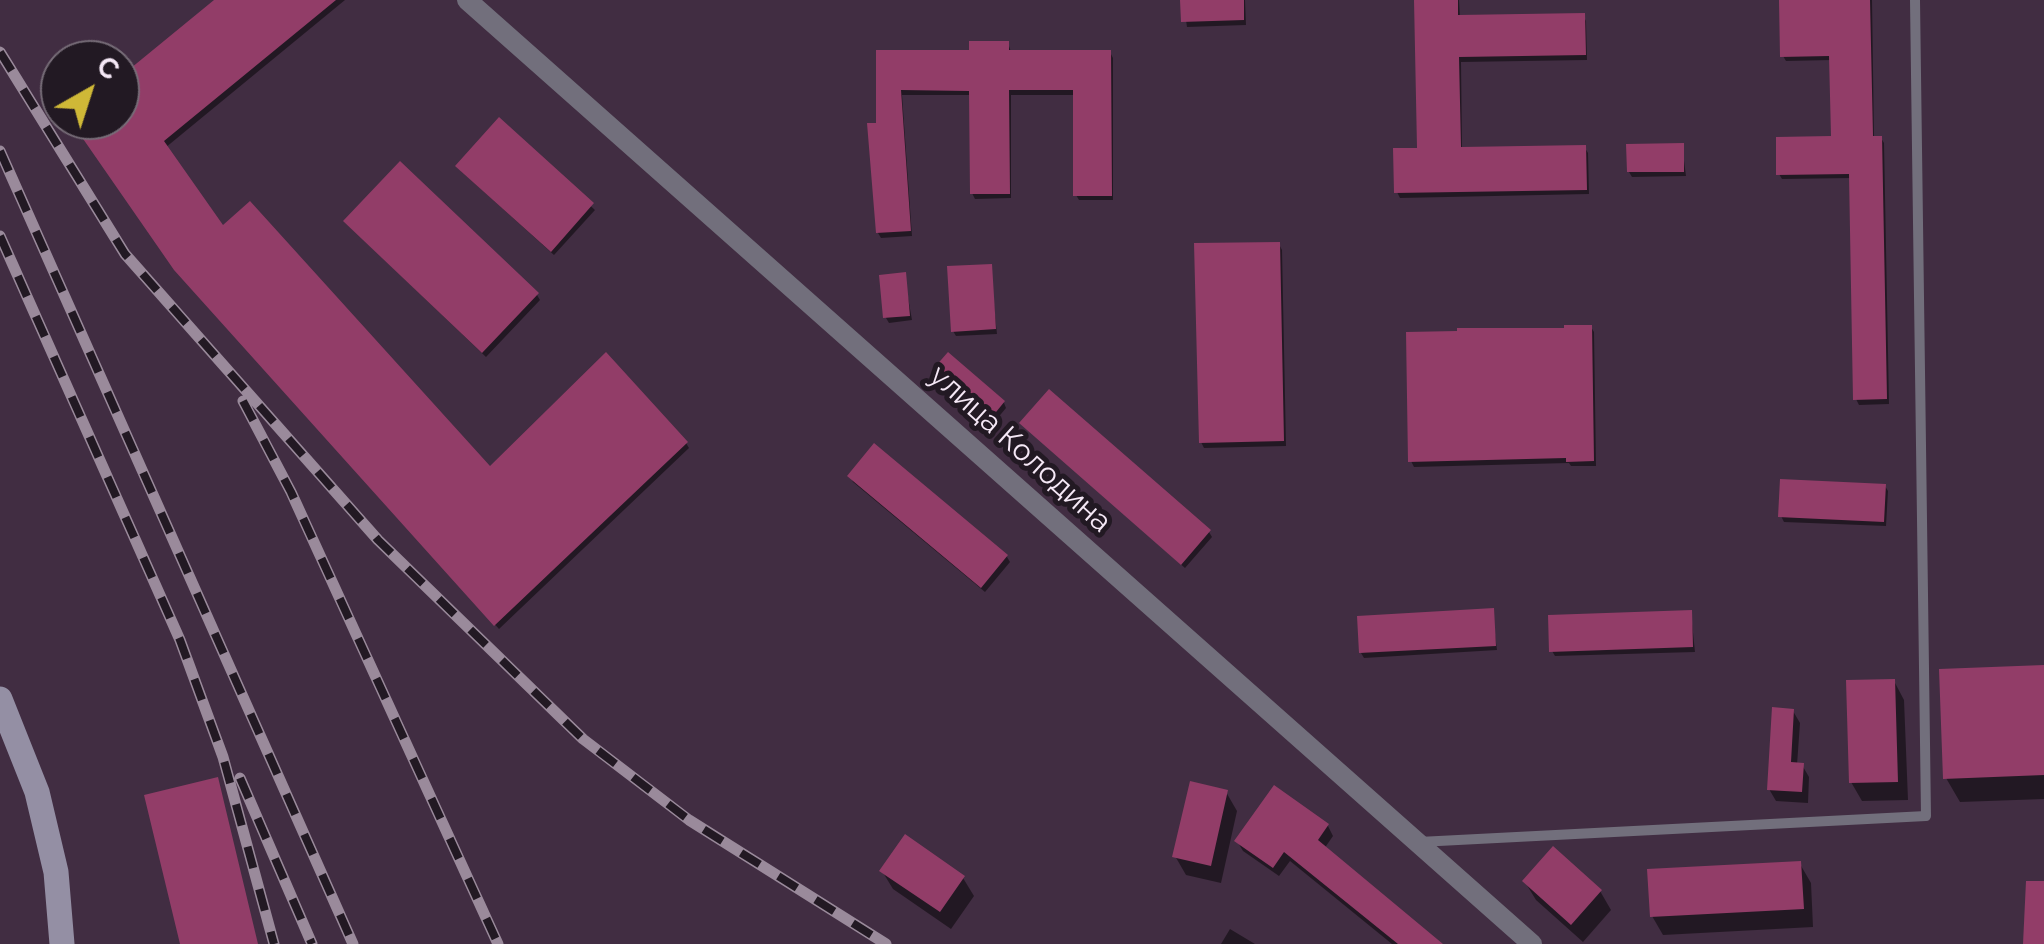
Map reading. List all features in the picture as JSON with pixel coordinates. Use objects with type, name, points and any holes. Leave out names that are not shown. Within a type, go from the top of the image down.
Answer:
[{"type":"main road","points":[[3,712],[37,792],[56,872],[62,944]]},
{"type":"street","name":"улица Колодина","points":[[467,0],[1532,944]]},
{"type":"lane","points":[[1418,842],[1926,816],[1915,0]]},
{"type":"building","points":[[214,0],[336,0],[164,141],[223,225],[250,201],[490,466],[606,352],[688,442],[494,626],[174,270],[84,140],[140,140],[140,61]]},
{"type":"building","points":[[1180,0],[1244,0],[1244,20],[1181,22]]},
{"type":"building","points":[[1414,0],[1458,0],[1458,15],[1585,13],[1586,55],[1459,57],[1461,147],[1586,145],[1587,190],[1394,193],[1393,148],[1417,148]]},
{"type":"building","points":[[1779,0],[1870,0],[1873,136],[1882,136],[1887,399],[1853,400],[1849,174],[1776,175],[1776,137],[1831,136],[1829,56],[1780,57]]},
{"type":"building","points":[[969,41],[1009,41],[1009,50],[1111,50],[1112,196],[1073,196],[1073,90],[1009,90],[1010,194],[970,194],[969,91],[901,90],[911,231],[876,233],[867,123],[876,123],[876,50],[969,50]]},
{"type":"building","points":[[499,117],[594,203],[551,252],[455,166]]},
{"type":"building","points":[[1684,143],[1684,172],[1627,172],[1626,144]]},
{"type":"building","points":[[400,161],[539,293],[482,353],[343,221]]},
{"type":"building","points":[[1280,242],[1284,441],[1199,443],[1194,243]]},
{"type":"building","points":[[992,264],[996,329],[951,332],[947,266]]},
{"type":"building","points":[[906,272],[910,316],[883,318],[879,275]]},
{"type":"building","points":[[1592,325],[1594,461],[1566,462],[1566,458],[1408,462],[1406,332]]},
{"type":"building","points":[[948,352],[1005,401],[992,417],[934,368]]},
{"type":"building","points":[[1049,389],[1211,530],[1181,565],[1019,423]]},
{"type":"building","points":[[874,443],[1008,555],[981,588],[847,476]]},
{"type":"building","points":[[1780,479],[1886,484],[1884,522],[1778,517]]},
{"type":"building","points":[[1494,608],[1496,646],[1359,653],[1357,616]]},
{"type":"building","points":[[1692,610],[1693,647],[1549,652],[1548,615]]},
{"type":"building","points":[[2044,665],[2044,775],[1943,779],[1939,669]]},
{"type":"building","points":[[1895,679],[1898,782],[1849,783],[1846,680]]},
{"type":"building","points":[[1772,707],[1794,709],[1791,762],[1804,763],[1802,792],[1767,790]]},
{"type":"building","points":[[218,777],[258,944],[180,944],[144,795]]},
{"type":"building","points":[[1190,781],[1228,790],[1211,866],[1172,857]]},
{"type":"building","points":[[1274,785],[1329,824],[1318,840],[1443,944],[1398,944],[1284,852],[1273,868],[1234,841]]},
{"type":"building","points":[[905,834],[965,876],[940,912],[879,871]]},
{"type":"building","points":[[1553,846],[1602,890],[1571,925],[1522,881]]},
{"type":"building","points":[[1801,861],[1804,909],[1650,917],[1647,869]]},
{"type":"building","points":[[2026,881],[2044,881],[2044,944],[2023,944]]},
{"type":"railway","points":[[0,52],[125,254],[378,540],[583,739],[689,820],[886,944]]},
{"type":"railway","points":[[0,151],[353,944]]},
{"type":"railway","points":[[0,236],[180,640],[223,757],[274,944]]},
{"type":"railway","points":[[243,401],[291,492],[498,944]]},
{"type":"railway","points":[[240,778],[312,944]]}]
